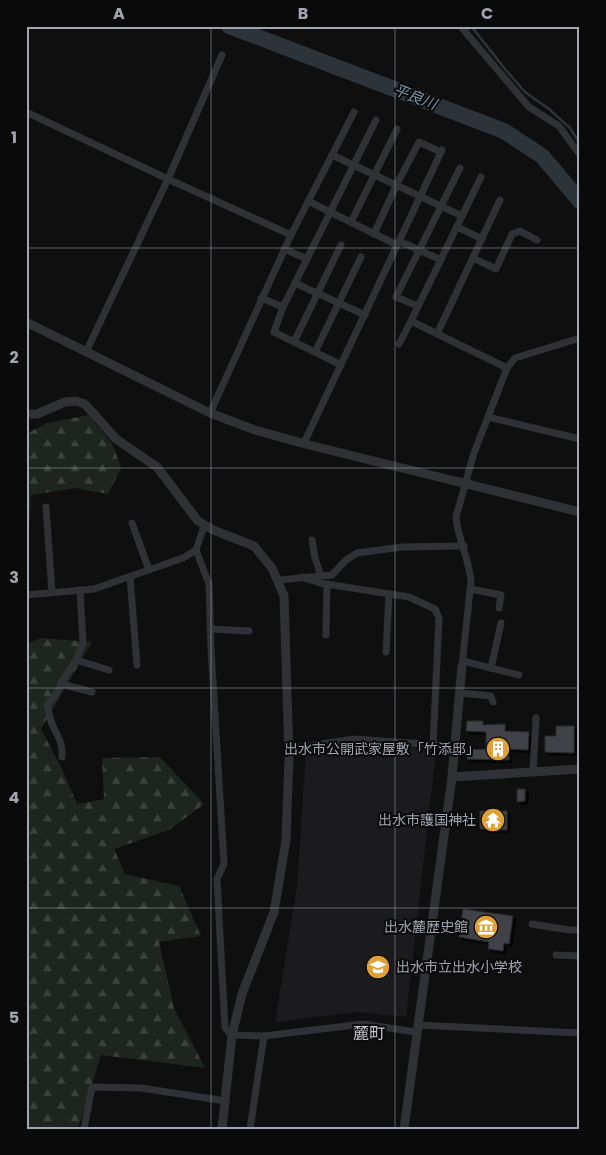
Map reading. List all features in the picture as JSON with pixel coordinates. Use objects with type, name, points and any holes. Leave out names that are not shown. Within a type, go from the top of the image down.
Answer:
[{"type":"street","points":[[466,27],[462,28],[529,107],[559,126],[580,155]]},
{"type":"street","points":[[86,352],[168,179],[222,56]]},
{"type":"street","points":[[26,112],[290,236]]},
{"type":"street","points":[[210,413],[290,236],[354,112]]},
{"type":"street","points":[[341,365],[274,332],[295,283],[376,120]]},
{"type":"street","points":[[351,222],[397,129]]},
{"type":"street","points":[[304,444],[441,151],[419,142],[374,234]]},
{"type":"street","points":[[332,155],[420,198],[462,216]]},
{"type":"street","points":[[418,306],[396,297],[460,168]]},
{"type":"street","points":[[399,344],[481,177]]},
{"type":"street","points":[[437,334],[500,200]]},
{"type":"street","points":[[308,201],[374,234],[420,250],[441,260]]},
{"type":"street","points":[[457,227],[482,239]]},
{"type":"street","points":[[473,258],[496,269],[512,234],[520,231],[537,240]]},
{"type":"street","points":[[294,342],[341,245]]},
{"type":"street","points":[[284,249],[307,259]]},
{"type":"street","points":[[315,352],[361,257]]},
{"type":"street","points":[[295,283],[365,314]]},
{"type":"street","points":[[261,298],[283,308]]},
{"type":"street","points":[[411,321],[507,368]]},
{"type":"street","points":[[26,322],[210,413],[255,430],[304,444],[580,512]]},
{"type":"street","points":[[404,1129],[452,777],[470,589],[470,568],[456,518],[465,483],[507,368],[515,358],[580,338]]},
{"type":"street","points":[[26,414],[37,414],[65,402],[76,401],[85,404],[116,439],[157,467],[198,521],[204,526],[254,546],[272,568],[279,580],[284,596],[288,749],[286,840],[274,912],[242,994],[232,1035],[222,1129]]},
{"type":"street","points":[[488,417],[580,439]]},
{"type":"street","points":[[46,507],[52,592]]},
{"type":"street","points":[[132,523],[149,570]]},
{"type":"street","points":[[204,526],[196,550],[209,584],[224,864],[217,880],[225,1028],[232,1035],[264,1036],[363,1024],[417,1029],[580,1033]]},
{"type":"street","points":[[312,540],[321,576]]},
{"type":"street","points":[[279,580],[332,575],[346,560],[357,553],[402,547],[464,546]]},
{"type":"street","points":[[26,595],[94,589],[183,558],[196,550]]},
{"type":"street","points":[[130,577],[137,664]]},
{"type":"street","points":[[302,577],[327,584],[409,597],[435,609],[439,618],[433,745]]},
{"type":"street","points":[[326,635],[327,584]]},
{"type":"street","points":[[470,589],[501,595],[499,608]]},
{"type":"street","points":[[62,757],[63,750],[59,737],[51,723],[48,705],[76,660],[83,642],[80,590]]},
{"type":"street","points":[[386,652],[389,594]]},
{"type":"street","points":[[491,668],[501,623]]},
{"type":"street","points":[[210,629],[249,631]]},
{"type":"street","points":[[76,660],[109,670]]},
{"type":"street","points":[[462,663],[519,675]]},
{"type":"street","points":[[61,684],[92,692]]},
{"type":"street","points":[[459,694],[490,696],[493,702]]},
{"type":"street","points":[[533,772],[536,718]]},
{"type":"street","points":[[288,749],[354,739],[454,746]]},
{"type":"street","points":[[452,777],[580,769]]},
{"type":"street","points":[[532,924],[580,930]]},
{"type":"street","points":[[556,955],[580,956]]},
{"type":"street","points":[[250,1129],[264,1036]]},
{"type":"street","points":[[84,1129],[92,1088],[141,1088],[226,1101]]},
{"type":"shaded area","points":[[382,742],[436,751],[406,1017],[357,1012],[275,1022],[297,887],[306,750]]},
{"type":"green space","points":[[89,415],[113,445],[121,468],[108,494],[75,488],[31,495],[28,546],[26,550],[26,434],[47,423]]},
{"type":"green space","points":[[41,638],[92,642],[41,729],[61,767],[77,804],[104,799],[102,758],[160,757],[204,804],[169,830],[114,849],[125,874],[179,886],[201,936],[159,942],[174,1008],[205,1068],[101,1055],[78,1129],[26,1129],[26,644]]},
{"type":"building","points":[[467,721],[483,721],[483,725],[505,724],[505,731],[529,732],[528,750],[509,749],[509,760],[467,759],[467,750],[486,749],[486,732],[466,731]]},
{"type":"building","points":[[556,726],[574,726],[574,753],[545,752],[545,736],[556,736]]},
{"type":"building","points":[[517,789],[525,789],[525,801],[517,802]]},
{"type":"building","name":"出水市護国神社","points":[[480,811],[507,811],[507,830],[480,829]]},
{"type":"building","name":"出水麓歴史館","points":[[463,909],[513,916],[509,944],[504,943],[503,951],[488,949],[489,942],[459,937]]},
{"type":"waterway","name":"平良川","points":[[229,26],[504,131],[542,156],[580,201]]},
{"type":"waterway","points":[[471,26],[525,92],[549,109],[570,128],[580,144]]},
{"type":"place","name":"出水市公開武家屋敷「竹添邸」","points":[[498,749]]},
{"type":"place","name":"出水市護国神社","points":[[493,820]]},
{"type":"place","name":"出水麓歴史館","points":[[486,927]]},
{"type":"place","name":"出水市立出水小学校","points":[[378,967]]},
{"type":"district","name":"麓町","points":[[369,1033]]}]
